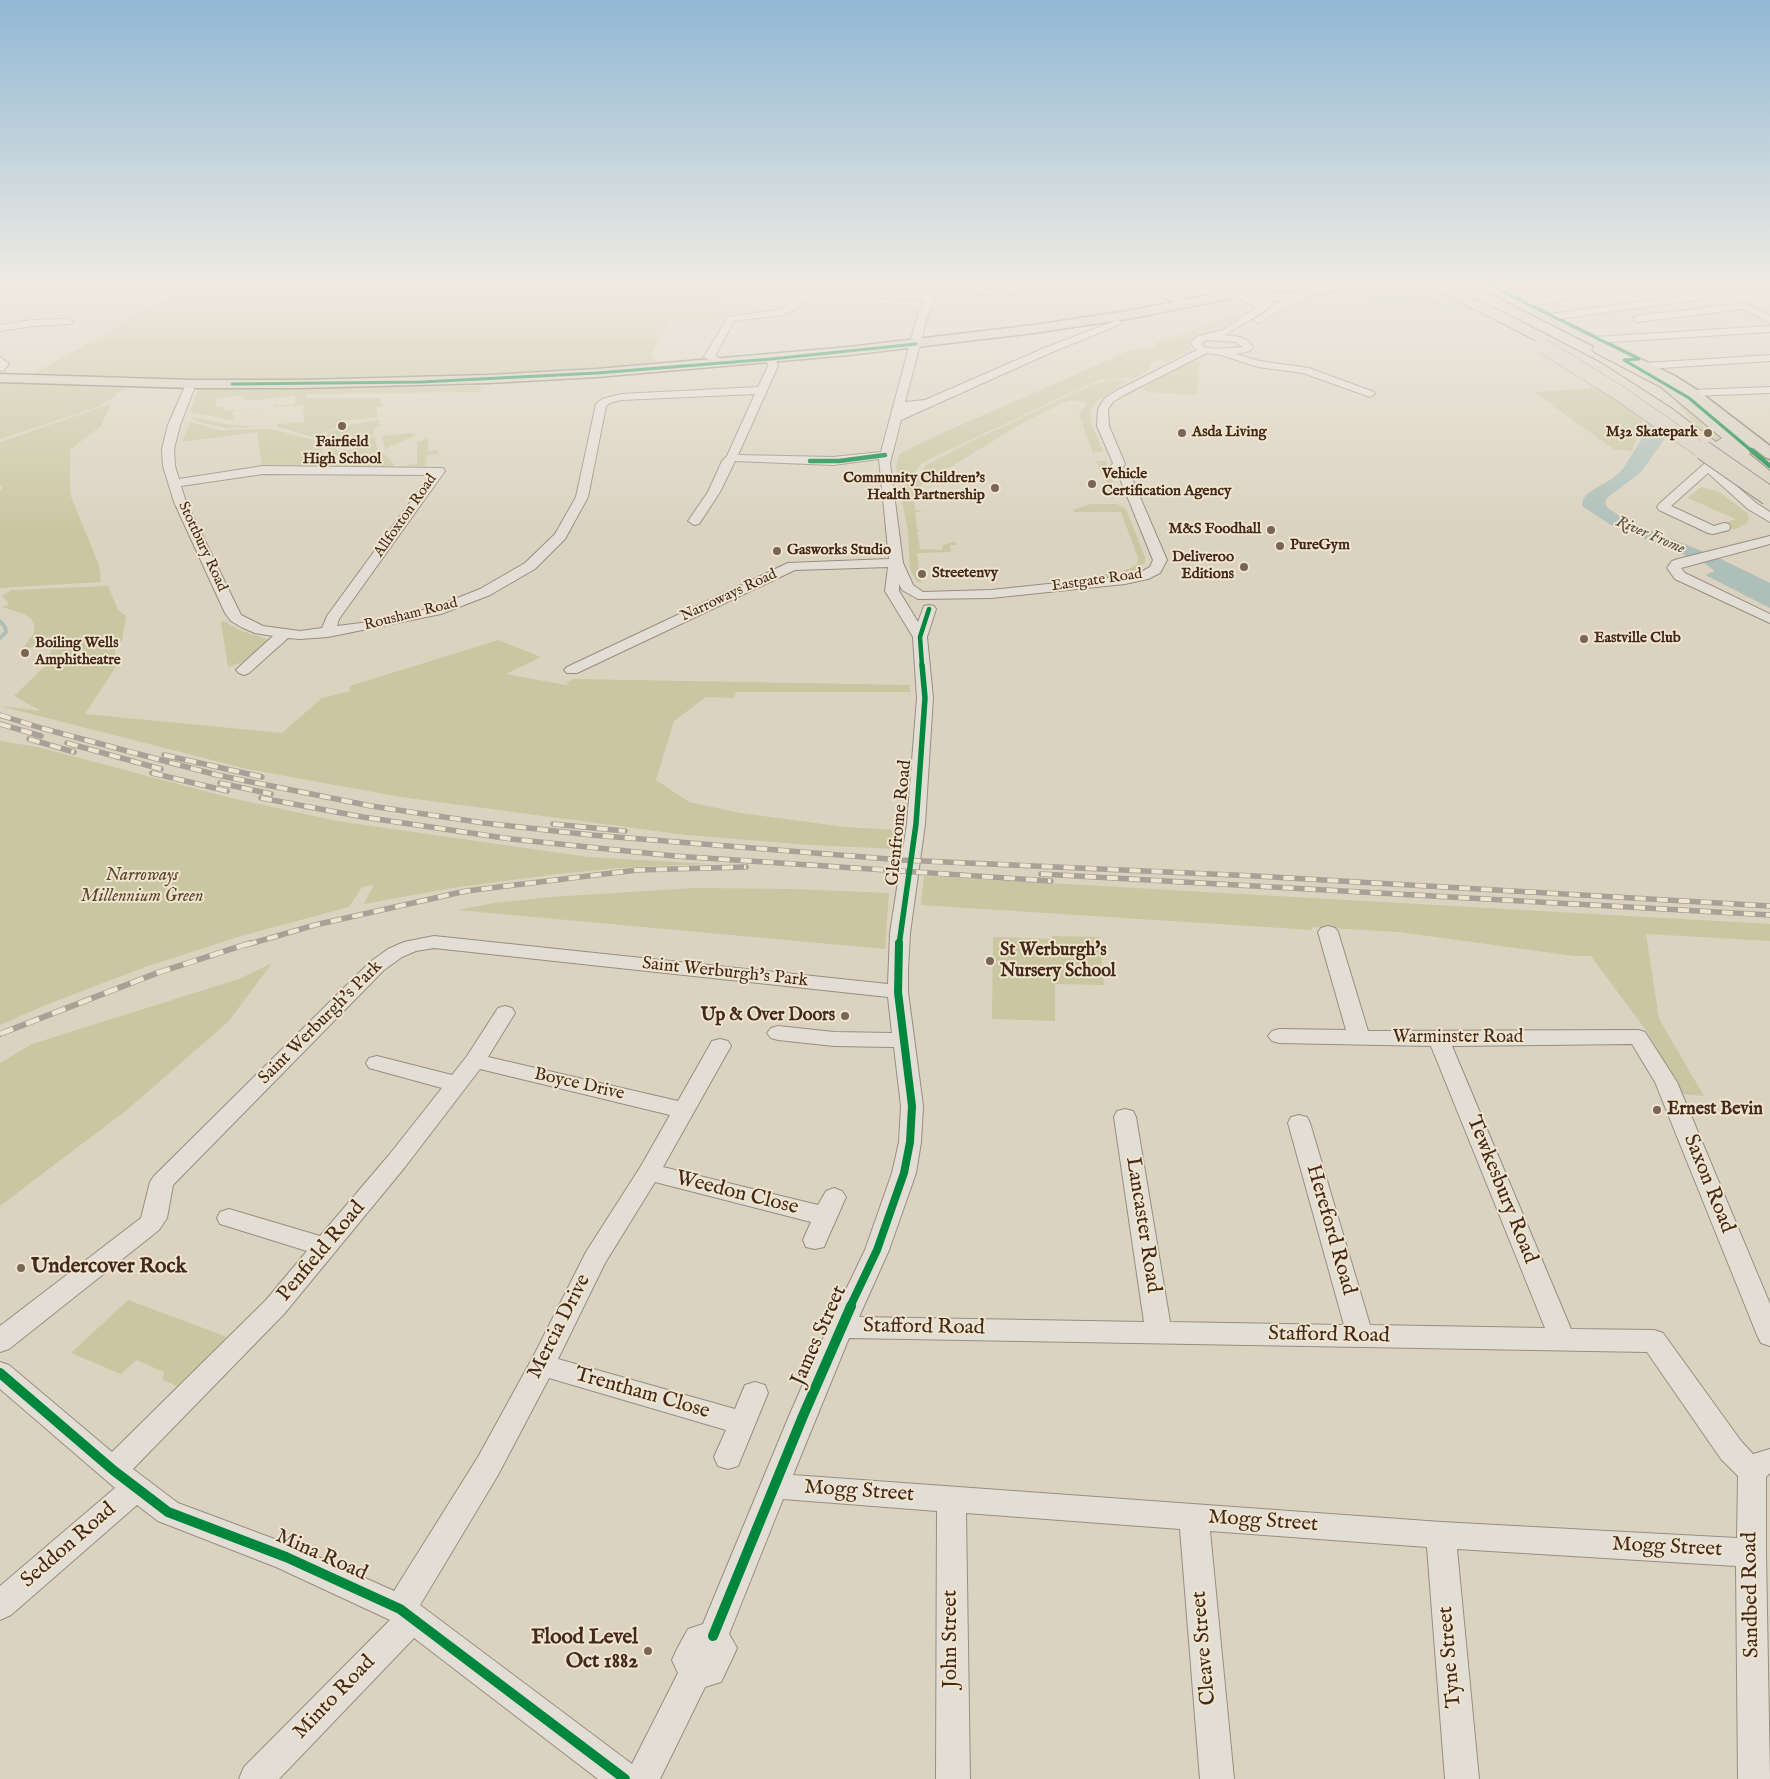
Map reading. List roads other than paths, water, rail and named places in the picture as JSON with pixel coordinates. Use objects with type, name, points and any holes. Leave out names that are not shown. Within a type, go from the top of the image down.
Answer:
[{"type":"highway","points":[[1582,369],[1770,491]]},
{"type":"highway","points":[[1601,369],[1666,411],[1770,491]]},
{"type":"highway","points":[[1637,369],[1666,384],[1684,397],[1747,450],[1770,474]]},
{"type":"main road","points":[[0,378],[191,384],[310,384],[480,380],[609,369]]},
{"type":"main road","points":[[1651,369],[1692,393],[1770,454]]},
{"type":"street","points":[[734,457],[732,454],[772,369]]},
{"type":"street","name":"Glenfrome Road","points":[[909,369],[883,466],[891,511],[896,563],[892,591],[920,637]]},
{"type":"street","points":[[896,418],[1005,369]]},
{"type":"street","name":"Eastgate Road","points":[[900,605],[913,611],[926,602],[1125,580],[1143,576],[1155,570],[1160,560],[1104,426],[1102,414],[1106,405],[1114,396],[1166,369]]},
{"type":"street","points":[[1293,369],[1316,374],[1370,394]]},
{"type":"street","name":"Stottbury Road","points":[[191,384],[169,444],[169,466],[173,484],[232,613],[240,621],[253,628],[284,634],[328,633]]},
{"type":"street","name":"Rousham Road","points":[[328,633],[408,618],[444,608],[485,592],[521,572],[536,561],[560,536],[582,497],[603,403],[621,397],[762,390]]},
{"type":"street","points":[[1692,393],[1770,390]]},
{"type":"street","points":[[1729,392],[1740,399]]},
{"type":"street","points":[[899,406],[928,403]]},
{"type":"street","points":[[734,457],[740,459],[833,461],[885,455]]},
{"type":"street","points":[[694,521],[714,492],[728,462],[734,457]]},
{"type":"street","points":[[1720,461],[1708,467],[1663,507],[1713,530],[1724,527]]},
{"type":"street","points":[[1708,467],[1732,489],[1770,518]]},
{"type":"street","name":"Allfoxton Road","points":[[173,484],[263,470],[440,471],[332,619],[328,633]]},
{"type":"street","points":[[1690,482],[1714,484],[1732,489]]},
{"type":"street","points":[[1770,540],[1688,560],[1674,566],[1677,574],[1770,620]]},
{"type":"street","name":"Glenfrome Road","points":[[896,563],[907,588],[926,602],[920,637],[925,684],[924,734],[915,836],[900,933],[898,992],[904,1040]]},
{"type":"street","name":"Narroways Road","points":[[572,670],[793,566],[896,563]]},
{"type":"street","points":[[244,670],[284,634]]},
{"type":"street","points":[[1328,932],[1359,1037]]},
{"type":"street","name":"Saint Werburgh's Park","points":[[0,1341],[150,1224],[155,1218],[162,1182],[377,966],[395,953],[411,946],[434,942],[898,992]]},
{"type":"street","name":"Penfield Road","points":[[113,1470],[275,1307],[397,1161],[475,1061],[505,1013]]},
{"type":"street","points":[[778,1033],[834,1039],[904,1040]]},
{"type":"street","name":"Warminster Road","points":[[1279,1036],[1439,1039],[1638,1037]]},
{"type":"street","name":"Saxon Road","points":[[1638,1037],[1666,1082],[1770,1335]]},
{"type":"street","name":"Tewkesbury Road","points":[[1439,1039],[1563,1340]]},
{"type":"street","name":"James Street","points":[[642,1779],[695,1674],[710,1671],[721,1648],[713,1636],[841,1327],[877,1250],[904,1173],[910,1142],[912,1106],[904,1040]]},
{"type":"street","name":"Mercia Drive","points":[[407,1613],[542,1365],[595,1259],[649,1172],[682,1110],[720,1046]]},
{"type":"street","name":"Boyce Drive","points":[[475,1061],[682,1110]]},
{"type":"street","points":[[377,1062],[456,1084]]},
{"type":"street","name":"Lancaster Road","points":[[1125,1117],[1159,1332]]},
{"type":"street","name":"Hereford Road","points":[[1299,1123],[1360,1337]]},
{"type":"street","name":"Weedon Close","points":[[649,1172],[829,1207],[815,1240]]},
{"type":"street","points":[[229,1218],[326,1247]]},
{"type":"street","name":"Stafford Road","points":[[841,1327],[1654,1341],[1732,1450],[1761,1466]]},
{"type":"street","name":"Trentham Close","points":[[542,1365],[743,1423]]},
{"type":"street","name":"Mina Road","points":[[0,1373],[113,1470],[168,1512],[286,1557],[407,1613],[625,1779]]},
{"type":"street","points":[[728,1457],[755,1393]]},
{"type":"street","name":"Sandbed Road","points":[[1755,1779],[1751,1552],[1761,1466]]},
{"type":"street","name":"Mogg Street","points":[[775,1486],[1441,1535],[1751,1552]]},
{"type":"street","name":"Seddon Road","points":[[0,1605],[137,1487]]},
{"type":"street","name":"John Street","points":[[951,1498],[953,1779]]},
{"type":"street","name":"Cleave Street","points":[[1194,1517],[1217,1779]]},
{"type":"street","name":"Tyne Street","points":[[1441,1535],[1462,1779]]},
{"type":"street","name":"Minto Road","points":[[256,1779],[407,1613]]},
{"type":"water","name":"River Frome","points":[[1646,419],[1668,434],[1641,472],[1607,498],[1605,503],[1607,507],[1625,520],[1719,558],[1770,583],[1770,608],[1707,576],[1707,574],[1715,571],[1704,563],[1611,525],[1582,506],[1583,499],[1588,493],[1613,478],[1622,470],[1640,442]]},
{"type":"waterway","points":[[0,621],[5,627],[6,632],[0,638]]},
{"type":"railway","points":[[0,715],[41,728],[217,775],[371,806],[484,823],[591,835],[901,860],[1255,876],[1770,906]]},
{"type":"railway","points":[[0,724],[41,736]]},
{"type":"railway","points":[[29,739],[74,752]]},
{"type":"railway","points":[[67,743],[161,769]]},
{"type":"railway","points":[[164,755],[262,777]]},
{"type":"railway","points":[[152,773],[227,791]]},
{"type":"railway","points":[[220,783],[271,794]]},
{"type":"railway","points":[[261,798],[363,817],[511,839],[675,856],[1051,881]]},
{"type":"railway","points":[[553,824],[625,831]]},
{"type":"railway","points":[[246,945],[315,925],[466,891],[637,870],[746,867]]},
{"type":"railway","points":[[1041,874],[1770,915]]},
{"type":"railway","points":[[0,1034],[157,973],[250,943]]},
{"type":"place","name":"Fairfield High School","points":[[342,426]]},
{"type":"place","name":"Asda Living","points":[[1182,433]]},
{"type":"place","name":"M32 Skatepark","points":[[1708,433]]},
{"type":"place","name":"Vehicle Certification Agency","points":[[1092,484]]},
{"type":"place","name":"Community Children's Health Partnership","points":[[995,488]]},
{"type":"place","name":"M&S Foodhall","points":[[1271,530]]},
{"type":"place","name":"PureGym","points":[[1280,546]]},
{"type":"place","name":"Gasworks Studio","points":[[777,551]]},
{"type":"place","name":"Deliveroo Editions","points":[[1244,567]]},
{"type":"place","name":"Streetenvy","points":[[922,574]]},
{"type":"place","name":"Eastville Club","points":[[1584,639]]},
{"type":"place","name":"Boiling Wells Amphitheatre","points":[[25,653]]},
{"type":"place","name":"St Werburgh's Nursery School","points":[[990,961]]},
{"type":"place","name":"Up & Over Doors","points":[[845,1016]]},
{"type":"place","name":"Ernest Bevin","points":[[1657,1110]]},
{"type":"place","name":"Undercover Rock","points":[[21,1268]]},
{"type":"place","name":"Flood Level Oct 1882","points":[[648,1651]]},
{"type":"park label","name":"Narroways Millennium Green","points":[[142,886]]}]
